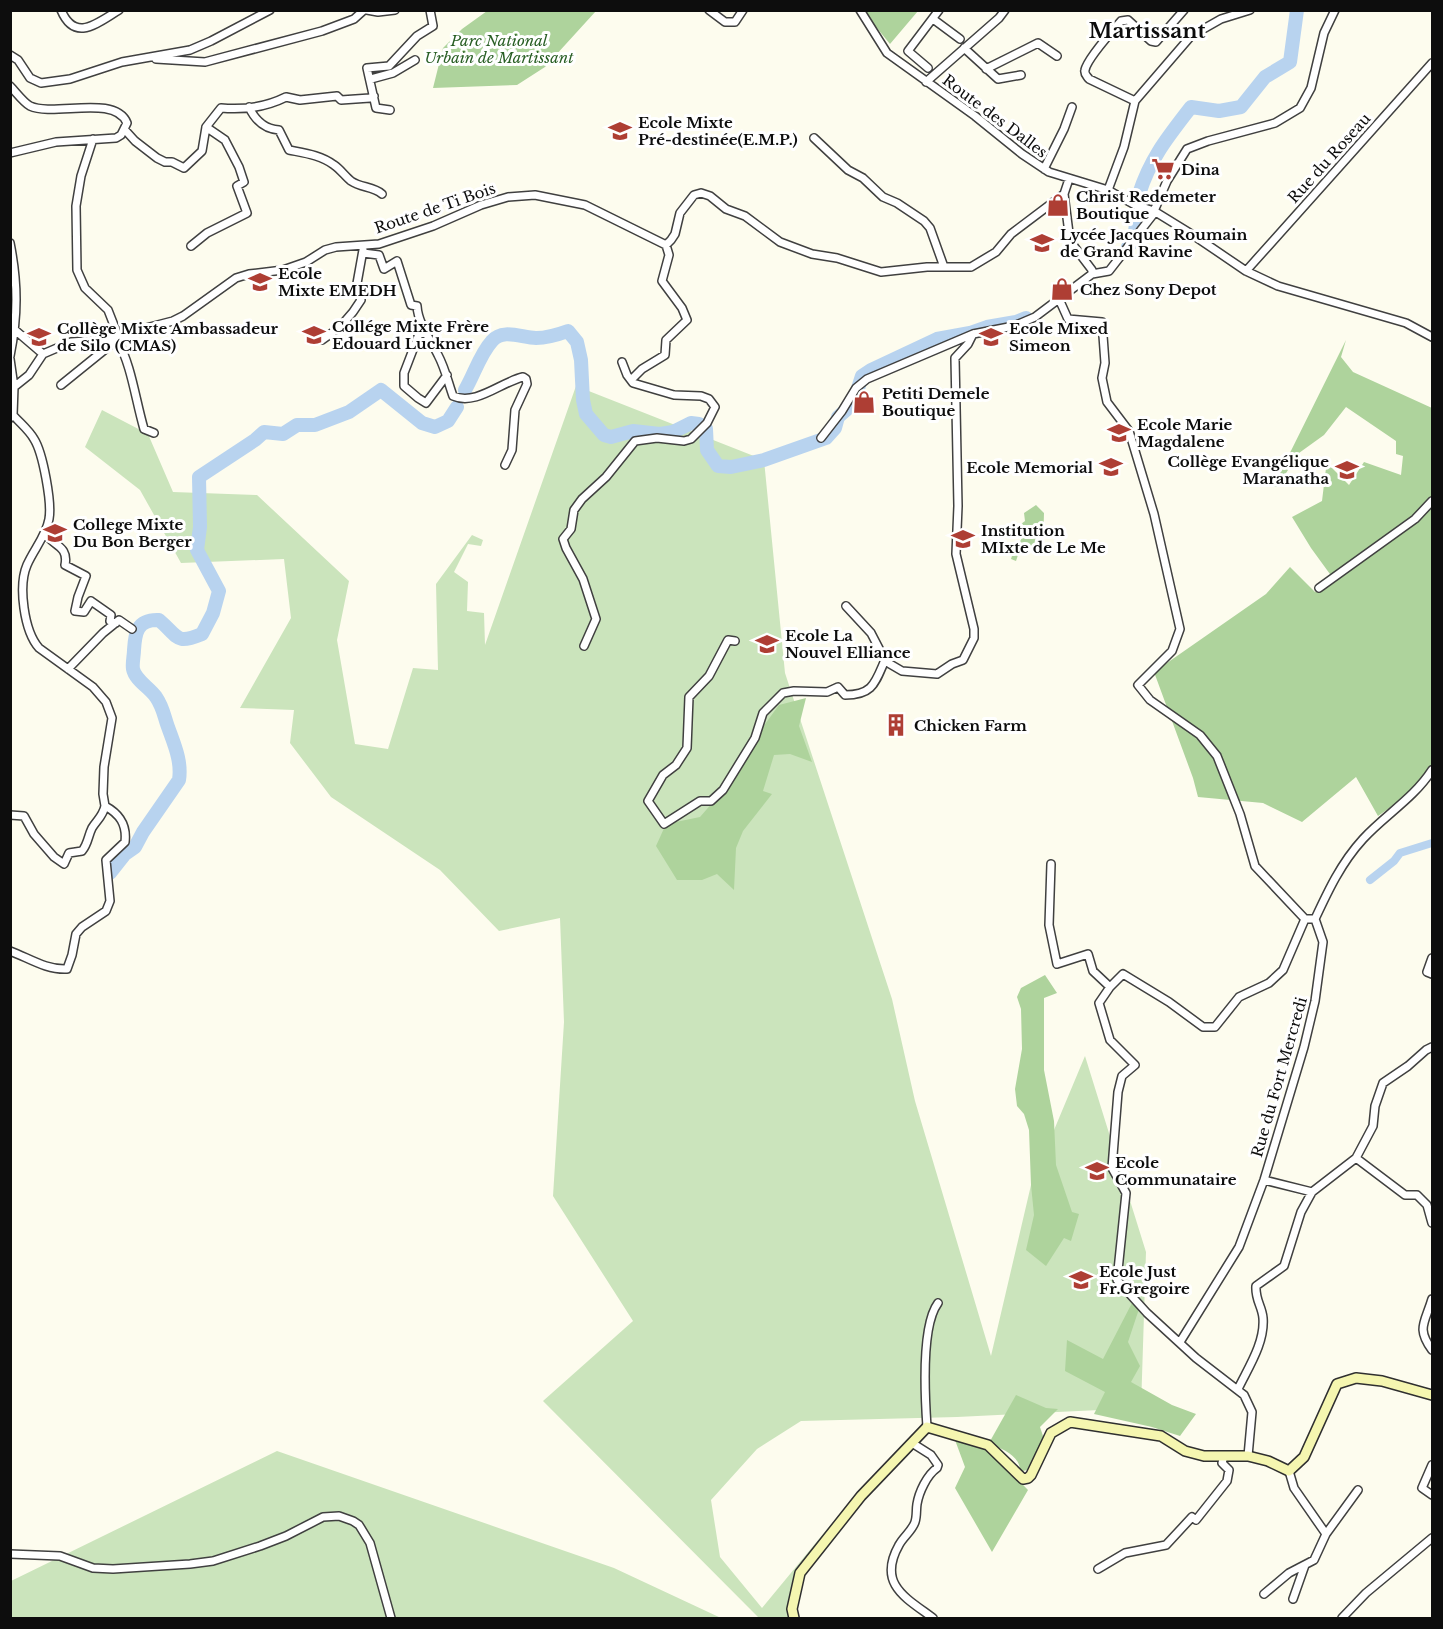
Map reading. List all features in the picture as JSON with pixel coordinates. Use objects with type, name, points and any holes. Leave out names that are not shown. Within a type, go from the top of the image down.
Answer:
[{"type":"street","points":[[61,10],[69,25],[78,28],[92,25],[119,10]]},
{"type":"street","points":[[10,55],[18,60],[30,78],[41,83],[70,79],[141,58],[190,50],[270,10]]},
{"type":"street","points":[[141,58],[205,62],[322,31],[354,19],[365,10],[378,12],[394,10]]},
{"type":"street","points":[[390,110],[376,108],[367,68],[389,66],[417,36],[433,26],[430,10]]},
{"type":"street","points":[[709,10],[725,22],[735,22],[743,10]]},
{"type":"street","name":"Route des Dalles","points":[[860,10],[887,53],[1044,169],[1108,190],[1135,205],[1154,212],[1246,271],[1278,286],[1406,323],[1432,337]]},
{"type":"street","points":[[928,68],[908,51],[939,10]]},
{"type":"street","points":[[926,82],[999,18],[1005,10]]},
{"type":"street","points":[[1135,101],[1089,79],[1085,70],[1090,60],[1121,21],[1128,20],[1151,41],[1156,42],[1184,10]]},
{"type":"street","points":[[821,438],[856,388],[867,379],[973,334],[1014,326],[1035,317],[1092,274],[1109,271],[1154,212],[1167,181],[1187,149],[1275,123],[1300,108],[1311,87],[1324,33],[1335,10]]},
{"type":"street","points":[[1108,190],[1124,147],[1135,101],[1191,36],[1221,19],[1250,11]]},
{"type":"street","points":[[933,19],[960,39]]},
{"type":"street","points":[[986,69],[1038,43],[1057,56]]},
{"type":"street","points":[[964,48],[998,80],[1022,75]]},
{"type":"street","points":[[371,79],[393,73],[415,60]]},
{"type":"street","name":"Rue du Roseau","points":[[1246,271],[1432,63]]},
{"type":"street","points":[[10,86],[29,105],[42,109],[100,108],[117,112],[124,117],[127,123],[125,130],[116,138],[56,142],[10,153]]},
{"type":"street","points":[[125,130],[156,158],[184,168],[202,151],[206,127],[221,108],[242,110],[249,106],[273,104],[286,97],[300,100],[337,96],[341,100],[374,96]]},
{"type":"street","points":[[249,106],[255,118],[269,129],[279,130],[289,150],[325,159],[352,181],[374,188],[382,194]]},
{"type":"street","points":[[1044,169],[1072,107]]},
{"type":"street","points":[[191,246],[207,233],[247,213],[237,186],[244,182],[233,155],[225,140],[206,127]]},
{"type":"street","points":[[814,138],[848,170],[863,178],[883,197],[897,203],[924,221],[930,228],[944,267]]},
{"type":"street","points":[[93,140],[81,176],[76,206],[77,270],[85,288],[108,310],[117,333],[116,339],[131,371],[132,385],[144,429],[154,433]]},
{"type":"street","points":[[1069,179],[1064,194],[1070,241],[1092,274]]},
{"type":"street","points":[[631,380],[642,369],[665,355],[666,340],[687,320],[682,308],[662,281],[669,255],[666,244],[675,234],[680,213],[694,195],[701,193],[710,196],[726,209],[744,216],[780,242],[812,254],[837,258],[881,272],[971,267],[996,252],[1011,234],[1064,194]]},
{"type":"street","name":"Route de Ti Bois","points":[[14,387],[29,375],[43,354],[70,342],[116,339],[183,316],[236,278],[283,270],[306,262],[336,246],[379,244],[508,197],[535,195],[585,205],[666,244]]},
{"type":"street","points":[[10,243],[17,281],[15,330],[10,358],[14,387],[12,417],[34,438],[41,453],[50,507],[50,519],[45,533],[26,567],[25,615],[33,642],[93,687],[106,702],[112,718],[104,767],[104,814],[93,827],[82,851],[69,853],[64,864],[54,857],[33,834],[24,816],[10,815]]},
{"type":"street","points":[[322,340],[352,316],[360,300],[356,289],[364,244]]},
{"type":"street","points":[[363,253],[379,255],[384,269],[397,261],[411,304],[417,306],[418,317],[447,375],[453,395],[458,398],[490,392],[517,378],[526,379],[527,384],[515,410],[515,438],[505,465]]},
{"type":"street","points":[[1059,299],[1068,319],[1102,322],[1105,363],[1102,378],[1107,402],[1129,431],[1154,514],[1180,629],[1172,651],[1138,685],[1150,700],[1200,735],[1217,756],[1247,834],[1255,866],[1305,919],[1315,919],[1336,873],[1363,839],[1421,788],[1432,770]]},
{"type":"street","points":[[15,330],[43,354]]},
{"type":"street","points":[[426,332],[419,334],[404,373],[404,386],[426,403],[447,375]]},
{"type":"street","points":[[846,606],[871,633],[885,660],[902,671],[937,674],[963,660],[974,638],[974,629],[956,554],[958,506],[955,358],[968,344],[973,334]]},
{"type":"street","points":[[61,385],[116,339]]},
{"type":"street","points":[[584,646],[596,619],[583,579],[563,539],[571,529],[574,510],[582,499],[606,477],[635,441],[657,438],[684,441],[691,439],[707,423],[715,407],[709,399],[701,396],[668,393],[633,383],[621,362]]},
{"type":"street","points":[[1319,588],[1415,519],[1432,501]]},
{"type":"street","points":[[45,533],[61,548],[66,557],[65,566],[86,576],[75,611],[84,612],[91,602],[111,615],[110,621],[116,623]]},
{"type":"street","points":[[68,669],[91,644],[119,620],[132,629]]},
{"type":"street","points":[[735,641],[728,640],[709,676],[689,697],[687,748],[676,765],[663,775],[648,801],[664,824],[700,801],[711,801],[723,790],[757,733],[763,712],[783,693],[827,692],[838,687],[844,694],[864,692],[874,686],[885,660]]},
{"type":"street","points":[[10,951],[38,964],[56,969],[67,969],[76,934],[82,927],[106,911],[110,901],[106,860],[125,842],[126,833],[123,822],[114,811],[105,806]]},
{"type":"street","points":[[1051,864],[1049,925],[1057,964],[1088,954],[1093,971],[1110,987]]},
{"type":"street","points":[[1248,1456],[1252,1412],[1244,1395],[1196,1358],[1147,1313],[1117,1280],[1126,1193],[1112,1168],[1118,1092],[1122,1077],[1135,1065],[1110,1040],[1099,1003],[1123,974],[1169,1002],[1203,1027],[1215,1027],[1239,997],[1269,983],[1283,970],[1305,919]]},
{"type":"street","name":"Rue du Fort Mercredi","points":[[1180,1342],[1239,1247],[1264,1180],[1304,1047],[1315,1001],[1323,942],[1315,919]]},
{"type":"street","points":[[1432,958],[1426,972],[1432,974]]},
{"type":"street","points":[[1238,1389],[1261,1342],[1263,1317],[1255,1296],[1256,1286],[1284,1266],[1301,1212],[1312,1192],[1356,1158],[1372,1126],[1383,1083],[1432,1047]]},
{"type":"street","points":[[1356,1158],[1405,1195],[1417,1195],[1427,1205],[1432,1223]]},
{"type":"street","points":[[1264,1180],[1312,1192]]},
{"type":"street","points":[[1432,1299],[1422,1332],[1432,1350]]},
{"type":"street","points":[[794,1618],[792,1609],[800,1573],[861,1496],[927,1427],[926,1358],[933,1310],[938,1303]]},
{"type":"street","points":[[1289,1471],[1304,1457],[1337,1384],[1356,1378],[1382,1381],[1432,1395]]},
{"type":"street","points":[[927,1427],[988,1445],[1023,1479],[1031,1475],[1052,1433],[1070,1422],[1161,1436],[1185,1451],[1204,1456],[1248,1456],[1268,1461],[1289,1471],[1294,1488],[1326,1534]]},
{"type":"street","points":[[912,1443],[931,1455],[938,1465],[930,1473],[917,1502],[915,1523],[899,1545],[893,1559],[892,1579],[898,1592],[933,1618]]},
{"type":"street","points":[[1098,1569],[1125,1553],[1166,1545],[1192,1517],[1196,1520],[1227,1480],[1229,1470],[1222,1463],[1224,1456]]},
{"type":"street","points":[[1432,1466],[1422,1488],[1432,1495]]},
{"type":"street","points":[[1264,1594],[1289,1573],[1314,1560],[1326,1534],[1358,1490]]},
{"type":"street","points":[[10,1554],[60,1556],[93,1568],[113,1569],[190,1564],[213,1561],[260,1546],[324,1517],[339,1516],[359,1525],[370,1543],[391,1618]]},
{"type":"street","points":[[1342,1618],[1366,1593],[1432,1538]]},
{"type":"street","points":[[1293,1599],[1305,1565]]},
{"type":"green space","name":"Parc National Urbain de Martissant","points":[[487,11],[596,11],[545,67],[517,85],[433,88],[443,48],[462,29]]},
{"type":"green space","points":[[863,11],[918,11],[890,44]]},
{"type":"green space","points":[[1346,340],[1341,357],[1353,372],[1432,408],[1432,765],[1411,793],[1378,816],[1356,777],[1302,822],[1263,803],[1198,797],[1154,672],[1266,594],[1290,567],[1315,592],[1335,581],[1292,517],[1322,501],[1326,468],[1330,466],[1349,485],[1364,462],[1401,475],[1403,456],[1396,454],[1396,441],[1346,407],[1324,435],[1299,453],[1277,487],[1273,487]]},
{"type":"green space","points":[[576,386],[764,460],[785,673],[892,999],[915,1101],[991,1356],[1031,1185],[1085,1056],[1146,1252],[1141,1408],[957,1417],[801,1421],[757,1449],[711,1500],[720,1557],[762,1608],[833,1522],[801,1566],[792,1589],[789,1618],[759,1618],[543,1401],[633,1321],[553,1196],[564,1022],[560,918],[499,931],[440,870],[331,797],[290,743],[294,710],[240,708],[291,618],[284,559],[181,563],[140,490],[85,447],[102,410],[148,434],[173,492],[257,495],[349,581],[337,640],[355,744],[388,749],[413,668],[438,670],[436,584],[472,535],[483,540],[481,546],[468,544],[454,572],[468,582],[467,611],[484,613],[485,645]]},
{"type":"green space","points":[[1036,505],[1044,513],[1043,546],[1039,551],[1027,547],[1020,549],[1016,561],[1011,559],[1022,535],[1017,527],[1025,521],[1024,513]]},
{"type":"green space","points":[[806,698],[799,726],[812,762],[790,754],[774,755],[763,791],[772,794],[743,831],[736,848],[734,890],[717,874],[702,880],[677,880],[656,846],[666,824],[700,817],[720,794],[779,705]]},
{"type":"green space","points":[[1045,975],[1057,993],[1044,998],[1044,1070],[1054,1121],[1056,1165],[1072,1212],[1079,1214],[1071,1241],[1064,1238],[1046,1266],[1026,1250],[1034,1215],[1029,1130],[1024,1114],[1017,1106],[1015,1089],[1022,1049],[1021,1009],[1017,997],[1021,988]]},
{"type":"green space","points":[[1133,1301],[1140,1306],[1128,1342],[1140,1366],[1131,1382],[1172,1405],[1196,1414],[1180,1436],[1094,1414],[1105,1392],[1065,1371],[1067,1340],[1103,1359]]},
{"type":"green space","points":[[1016,1395],[1046,1408],[1058,1409],[1040,1427],[1044,1439],[1027,1470],[1023,1471],[1016,1459],[989,1443]]},
{"type":"green space","points":[[955,1440],[986,1447],[1028,1490],[992,1552],[955,1488],[965,1467]]},
{"type":"green space","points":[[277,1451],[614,1568],[721,1618],[11,1618],[11,1581]]},
{"type":"waterway","points":[[1128,247],[1134,235],[1139,194],[1155,158],[1168,138],[1191,107],[1219,111],[1241,107],[1265,77],[1290,62],[1297,10]]},
{"type":"waterway","points":[[465,390],[484,352],[496,337],[507,334],[540,338],[568,331],[577,342],[581,360],[586,414],[604,435],[611,437],[633,431],[660,434],[673,432],[691,423],[699,424],[706,429],[707,450],[718,466],[731,467],[764,460],[826,438],[835,428],[838,417],[853,404],[862,376],[871,370],[937,339],[1026,318]]},
{"type":"waterway","points":[[110,873],[125,854],[135,847],[179,780],[177,753],[162,708],[134,673],[134,644],[139,628],[146,622],[159,620],[174,635],[187,639],[202,634],[213,613],[219,591],[197,550],[200,527],[199,477],[264,432],[283,434],[297,425],[315,425],[349,412],[381,390],[422,423],[435,427],[448,421],[457,407]]},
{"type":"waterway","points":[[1370,880],[1394,861],[1400,853],[1432,843]]},
{"type":"place","name":"Ecole Mixte Pré-destinée(E.M.P.)","points":[[620,131]]},
{"type":"place","name":"Dina","points":[[1163,169]]},
{"type":"place","name":"Christ Redemeter Boutique","points":[[1058,205]]},
{"type":"place","name":"Lycée Jacques Roumain de Grand Ravine","points":[[1042,243]]},
{"type":"place","name":"Ecole Mixte EMEDH","points":[[260,282]]},
{"type":"place","name":"Chez Sony Depot","points":[[1062,289]]},
{"type":"place","name":"Collége Mixte Frère Edouard Luckner","points":[[314,335]]},
{"type":"place","name":"Collège Mixte Ambassadeur de Silo (CMAS)","points":[[39,337]]},
{"type":"place","name":"Ecole Mixed Simeon","points":[[991,337]]},
{"type":"place","name":"Petiti Demele Boutique","points":[[864,402]]},
{"type":"place","name":"Ecole Marie Magdalene","points":[[1119,433]]},
{"type":"place","name":"Ecole Memorial","points":[[1111,467]]},
{"type":"place","name":"Collège Evangélique Maranatha","points":[[1347,470]]},
{"type":"place","name":"College Mixte Du Bon Berger","points":[[55,533]]},
{"type":"place","name":"Institution MIxte de Le Me","points":[[963,539]]},
{"type":"place","name":"Ecole La Nouvel Elliance","points":[[767,644]]},
{"type":"place","name":"Chicken Farm","points":[[896,725]]},
{"type":"place","name":"Ecole Communataire","points":[[1097,1171]]},
{"type":"place","name":"Ecole Just Fr.Gregoire","points":[[1081,1280]]},
{"type":"district","name":"Martissant","points":[[1147,31]]}]
